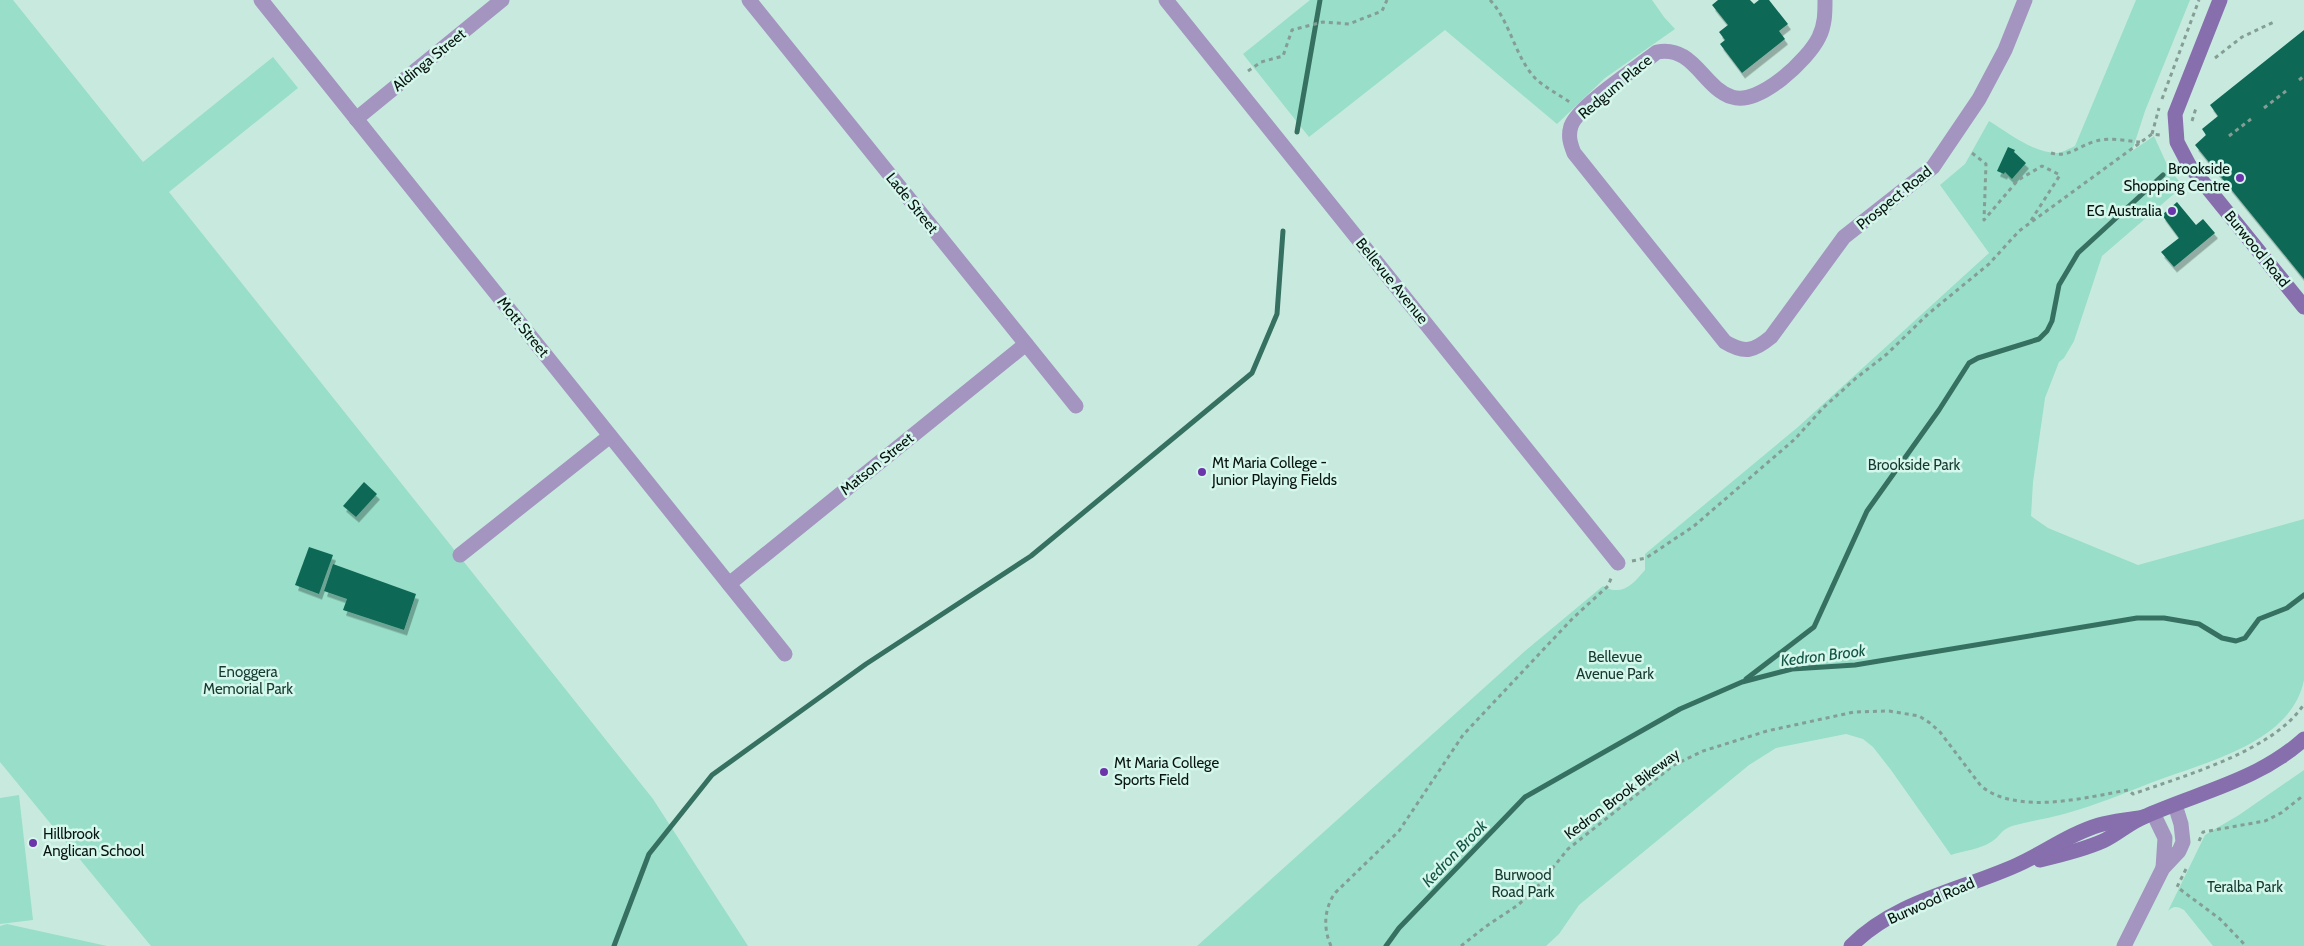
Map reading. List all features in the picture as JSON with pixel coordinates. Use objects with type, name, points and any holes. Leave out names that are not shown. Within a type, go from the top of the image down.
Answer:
[{"type":"street","name":"Mott Street","points":[[260,0],[785,654]]},
{"type":"street","name":"Aldinga Street","points":[[356,119],[502,0]]},
{"type":"street","name":"Lade Street","points":[[749,0],[1076,406]]},
{"type":"street","name":"Bellevue Avenue","points":[[1166,0],[1618,563]]},
{"type":"street","name":"Redgum Place","points":[[1750,350],[1736,349],[1725,342],[1574,153],[1569,141],[1570,129],[1586,108],[1657,52],[1667,50],[1678,53],[1690,60],[1729,96],[1746,99],[1762,94],[1801,61],[1815,44],[1824,23],[1825,0]]},
{"type":"street","name":"Prospect Road","points":[[1750,350],[1761,345],[1771,337],[1844,238],[1933,167],[1979,98],[2005,50],[2025,0]]},
{"type":"street","name":"Burwood Road","points":[[2220,0],[2177,109],[2175,120],[2177,142],[2189,165],[2304,307]]},
{"type":"street","name":"Matson Street","points":[[729,584],[1026,344]]},
{"type":"street","points":[[460,554],[610,436]]},
{"type":"street","name":"Burwood Road","points":[[1851,946],[1877,925],[1910,907],[2017,865],[2091,846],[2148,815],[2252,774],[2289,752],[2304,739]]},
{"type":"street","points":[[2124,946],[2163,868],[2179,851],[2183,842],[2181,824],[2175,805]]},
{"type":"street","points":[[2148,815],[2165,838],[2163,868]]},
{"type":"path","points":[[1248,71],[1261,62],[1283,56],[1292,30],[1323,22],[1349,24],[1382,11],[1386,0]]},
{"type":"path","points":[[1490,0],[1502,13],[1517,49],[1536,78],[1573,105],[1586,108]]},
{"type":"path","points":[[2152,134],[2157,112],[2199,0]]},
{"type":"path","points":[[2212,62],[2242,36],[2276,21]]},
{"type":"path","points":[[2299,80],[2304,76]]},
{"type":"path","points":[[2264,108],[2286,91]]},
{"type":"path","points":[[2191,124],[2199,100]]},
{"type":"path","points":[[2229,136],[2251,119]]},
{"type":"path","points":[[1331,946],[1325,922],[1328,903],[1335,893],[1399,831],[1463,735],[1573,618],[1608,586],[1618,563],[1646,558],[1694,526],[1795,440],[1823,408],[1888,354],[1928,314],[1990,264],[2019,231],[2152,134],[2160,133]]},
{"type":"path","points":[[2050,153],[2062,156],[2097,141],[2141,142]]},
{"type":"path","points":[[1972,153],[1986,164],[1984,220],[2018,180],[2042,166],[2060,175],[2028,225]]},
{"type":"path","name":"Kedron Brook Bikeway","points":[[1461,946],[1518,905],[1538,886],[1568,849],[1674,765],[1703,750],[1767,731],[1854,712],[1889,711],[1919,716],[1940,732],[1981,786],[1989,793],[2016,800],[2046,802],[2071,800],[2128,790],[2133,794],[2236,757],[2286,724],[2298,714],[2304,704]]},
{"type":"path","points":[[2196,848],[2203,832],[2265,821],[2281,813],[2304,795]]},
{"type":"path","points":[[2189,862],[2177,887],[2220,919],[2246,946]]},
{"type":"green space","name":"Enoggera Memorial Park","points":[[0,0],[13,0],[143,162],[273,57],[298,88],[169,192],[653,799],[748,946],[151,946],[0,762]]},
{"type":"green space","points":[[1310,0],[1652,0],[1675,29],[1605,78],[1557,124],[1445,30],[1309,137],[1243,54]]},
{"type":"green space","points":[[2136,0],[2190,0],[2145,111],[2132,151],[2154,136],[2169,169],[2183,186],[2102,256],[2074,341],[2064,358],[2059,362],[2045,398],[2033,482],[2031,516],[2048,528],[2138,565],[2304,519],[2304,680],[2297,701],[2284,718],[2268,733],[2227,755],[2089,806],[2057,816],[2012,826],[2005,829],[1987,844],[1951,855],[1891,770],[1873,747],[1863,739],[1846,734],[1776,748],[1749,765],[1579,905],[1559,934],[1546,946],[1197,946],[1525,651],[1603,586],[1616,590],[1627,587],[1636,580],[1645,570],[1645,554],[1798,427],[1989,253],[1940,185],[1965,164],[1989,121],[2022,142],[2039,150],[2057,153],[2075,146]]},
{"type":"green space","name":"Teralba Park","points":[[2304,770],[2304,946],[2213,946],[2184,910],[2175,907],[2168,911],[2205,835],[2239,815]]},
{"type":"green space","points":[[19,795],[33,920],[0,924],[0,798]]},
{"type":"green space","points":[[7,924],[107,946],[0,946],[0,926]]},
{"type":"building","points":[[1718,0],[1750,0],[1754,4],[1759,0],[1769,0],[1788,24],[1779,31],[1785,39],[1742,73],[1720,44],[1725,40],[1719,32],[1728,25],[1712,5]]},
{"type":"building","points":[[2304,30],[2304,279],[2195,145],[2206,135],[2202,129],[2218,116],[2210,105]]},
{"type":"building","points":[[2008,147],[2015,150],[2014,152],[2026,163],[2012,179],[2005,172],[2004,174],[1997,171]]},
{"type":"building","points":[[2177,202],[2196,225],[2203,219],[2215,233],[2174,267],[2161,252],[2179,238],[2162,215]]},
{"type":"building","points":[[364,482],[377,494],[356,517],[343,506]]},
{"type":"building","points":[[309,547],[333,555],[319,594],[295,585]]},
{"type":"building","points":[[333,564],[416,594],[404,630],[343,610],[347,599],[324,591]]},
{"type":"waterway","points":[[1297,132],[1320,0]]},
{"type":"waterway","points":[[1746,679],[1814,627],[1867,511],[1939,410],[1969,363],[1978,358],[2039,339],[2047,331],[2052,321],[2059,285],[2078,253],[2163,175]]},
{"type":"waterway","points":[[614,946],[649,854],[712,775],[866,664],[1031,556],[1252,373],[1277,314],[1283,231]]},
{"type":"waterway","name":"Kedron Brook","points":[[1386,946],[1399,928],[1525,797],[1680,709],[1742,682],[1792,669],[1855,665],[2137,618],[2164,618],[2199,624],[2222,638],[2236,641],[2245,638],[2259,619],[2287,608],[2304,595]]},
{"type":"place","name":"Brookside Shopping Centre","points":[[2240,178]]},
{"type":"place","name":"EG Australia","points":[[2172,211]]},
{"type":"place","name":"Mt Maria College - Junior Playing Fields","points":[[1202,472]]},
{"type":"place","name":"Mt Maria College Sports Field","points":[[1104,772]]},
{"type":"place","name":"Hillbrook Anglican School","points":[[33,843]]},
{"type":"park label","name":"Brookside Park","points":[[1914,465]]},
{"type":"park label","name":"Bellevue Avenue Park","points":[[1615,666]]},
{"type":"park label","name":"Burwood Road Park","points":[[1523,884]]}]
